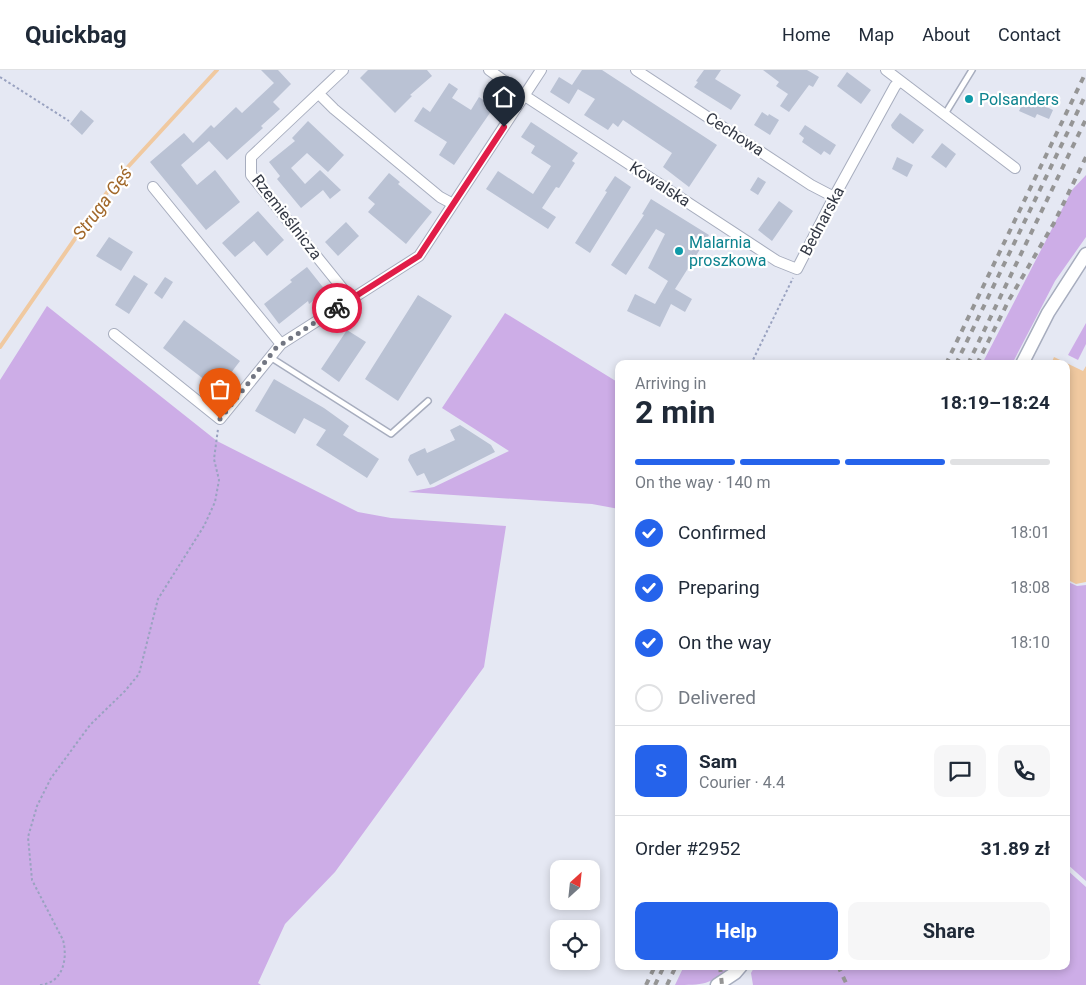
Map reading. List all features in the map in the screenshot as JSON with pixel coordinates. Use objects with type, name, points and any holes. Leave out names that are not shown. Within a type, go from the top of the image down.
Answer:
[{"type":"street","name":"Rzemieślnicza","points":[[343,70],[251,157],[251,174],[351,299]]},
{"type":"street","points":[[489,70],[525,96]]},
{"type":"street","points":[[114,334],[220,419],[281,344],[419,256],[541,70]]},
{"type":"street","name":"Cechowa","points":[[636,70],[811,185],[834,197]]},
{"type":"street","points":[[886,70],[1015,168]]},
{"type":"street","name":"Bednarska","points":[[797,269],[834,197],[895,86],[900,81]]},
{"type":"street","points":[[319,94],[334,109],[440,197],[453,204]]},
{"type":"street","name":"Kowalska","points":[[525,96],[776,261],[797,269]]},
{"type":"street","points":[[152,187],[281,344]]},
{"type":"street","points":[[1024,360],[1048,313],[1086,254]]},
{"type":"street","points":[[717,985],[737,970]]},
{"type":"lane","points":[[944,115],[972,70]]},
{"type":"lane","points":[[270,356],[391,434],[428,401]]},
{"type":"path","points":[[0,77],[69,121]]},
{"type":"path","name":"Bednarska","points":[[753,360],[797,269]]},
{"type":"path","points":[[40,985],[55,980],[63,966],[65,954],[63,940],[32,880],[28,837],[37,806],[51,778],[90,725],[126,691],[138,674],[158,599],[204,526],[215,502],[219,480],[214,459],[216,434],[220,419]]},
{"type":"shaded area","points":[[1086,175],[1086,237],[1055,281],[1014,360],[984,360],[1072,190]]},
{"type":"shaded area","points":[[47,306],[217,441],[358,512],[391,518],[506,526],[484,667],[335,872],[285,924],[258,983],[261,985],[0,985],[0,380]]},
{"type":"shaded area","points":[[505,313],[615,381],[615,508],[592,504],[408,492],[434,487],[509,451],[442,408]]},
{"type":"shaded area","points":[[1086,323],[1086,344],[1078,360],[1068,355]]},
{"type":"shaded area","points":[[1070,365],[1083,371],[1086,366],[1086,582],[1076,584],[1070,581]]},
{"type":"shaded area","points":[[1070,583],[1077,586],[1086,585],[1086,881],[1070,867]]},
{"type":"shaded area","points":[[1070,873],[1086,887],[1086,985],[753,985],[751,973],[753,970],[1070,970]]},
{"type":"shaded area","points":[[682,970],[728,970],[706,983],[675,985]]},
{"type":"building","points":[[261,70],[278,70],[291,84],[273,102],[280,109],[261,126],[263,128],[227,160],[209,141],[181,165],[197,185],[215,170],[240,202],[206,230],[150,162],[184,133],[193,143],[211,125],[214,128],[236,107],[242,113],[274,83]]},
{"type":"building","points":[[368,70],[427,70],[432,76],[410,95],[412,96],[395,113],[360,78]]},
{"type":"building","points":[[582,70],[602,70],[717,145],[689,187],[663,167],[672,153],[623,120],[618,127],[613,123],[608,130],[584,115],[595,99],[578,89],[569,104],[550,92],[559,77],[572,85]]},
{"type":"building","points":[[704,70],[721,70],[715,79],[741,95],[731,110],[694,87]]},
{"type":"building","points":[[763,70],[807,70],[819,77],[813,87],[809,85],[789,112],[780,106],[788,94],[776,86],[779,82]]},
{"type":"building","points":[[847,72],[871,90],[861,104],[837,86]]},
{"type":"building","points":[[449,83],[458,89],[452,98],[471,110],[479,97],[494,107],[454,165],[439,155],[447,142],[414,121],[423,107],[430,112]]},
{"type":"building","points":[[1026,97],[1053,110],[1049,119],[1037,114],[1035,118],[1019,111]]},
{"type":"building","points":[[81,110],[94,121],[82,135],[70,124]]},
{"type":"building","points":[[762,112],[779,120],[770,135],[754,125]]},
{"type":"building","points":[[900,113],[924,130],[913,144],[892,128],[891,125]]},
{"type":"building","points":[[308,121],[344,155],[328,172],[307,153],[291,168],[305,184],[320,170],[341,190],[330,199],[323,190],[301,208],[277,179],[280,176],[269,162],[295,141],[292,138]]},
{"type":"building","points":[[531,122],[578,153],[572,161],[575,163],[559,188],[556,187],[542,208],[556,217],[548,229],[486,189],[498,171],[533,194],[551,166],[531,153],[535,146],[521,137]]},
{"type":"building","points":[[805,125],[836,145],[830,155],[824,151],[821,155],[802,142],[804,138],[799,134]]},
{"type":"building","points":[[942,143],[956,154],[946,168],[931,157]]},
{"type":"building","points":[[897,157],[913,165],[907,177],[892,169]]},
{"type":"building","points":[[389,173],[400,182],[398,184],[432,212],[406,244],[368,212],[375,204],[368,198]]},
{"type":"building","points":[[615,176],[631,187],[590,253],[575,243]]},
{"type":"building","points":[[758,177],[766,182],[758,195],[750,190]]},
{"type":"building","points":[[651,199],[709,235],[675,289],[692,299],[685,312],[671,304],[660,327],[627,311],[635,294],[655,304],[668,281],[648,268],[665,234],[656,229],[626,275],[611,265],[644,215],[642,214]]},
{"type":"building","points":[[779,201],[793,211],[772,241],[758,230]]},
{"type":"building","points":[[258,211],[284,240],[267,256],[254,241],[235,257],[222,243]]},
{"type":"building","points":[[346,222],[359,236],[338,256],[325,242]]},
{"type":"building","points":[[109,237],[133,252],[121,271],[96,256]]},
{"type":"building","points":[[307,267],[326,291],[309,304],[308,301],[279,324],[264,304],[292,282],[290,280]]},
{"type":"building","points":[[134,275],[148,284],[129,314],[115,305]]},
{"type":"building","points":[[165,277],[173,282],[162,299],[154,293]]},
{"type":"building","points":[[418,295],[452,316],[398,401],[365,379]]},
{"type":"building","points":[[184,320],[240,361],[218,390],[163,348]]},
{"type":"building","points":[[347,330],[366,342],[339,382],[321,369]]},
{"type":"building","points":[[274,379],[324,408],[349,426],[343,435],[379,459],[367,478],[316,445],[326,430],[304,418],[295,434],[255,411]]},
{"type":"building","points":[[460,425],[491,445],[495,452],[430,485],[424,473],[417,476],[408,460],[410,455],[425,448],[427,453],[455,440],[450,430]]},
{"type":"waterway","name":"Struga Gęś","points":[[0,347],[115,181],[217,70]]},
{"type":"railway","points":[[948,360],[1086,72]]},
{"type":"railway","points":[[958,360],[1086,94]]},
{"type":"railway","points":[[970,360],[1086,119]]},
{"type":"railway","points":[[979,360],[1009,300],[1054,223],[1086,157]]},
{"type":"railway","points":[[646,985],[653,970]]},
{"type":"railway","points":[[655,985],[662,970]]},
{"type":"railway","points":[[667,985],[674,970]]},
{"type":"railway","points":[[720,970],[722,985]]},
{"type":"railway","points":[[840,970],[847,985]]},
{"type":"way so far","points":[[220,419],[276,348],[337,308]]},
{"type":"place","name":"Polsanders","points":[[969,99]]},
{"type":"place","name":"Malarnia proszkowa","points":[[679,251]]},
{"type":"route","points":[[337,308],[411,263],[419,256],[504,127]]}]
